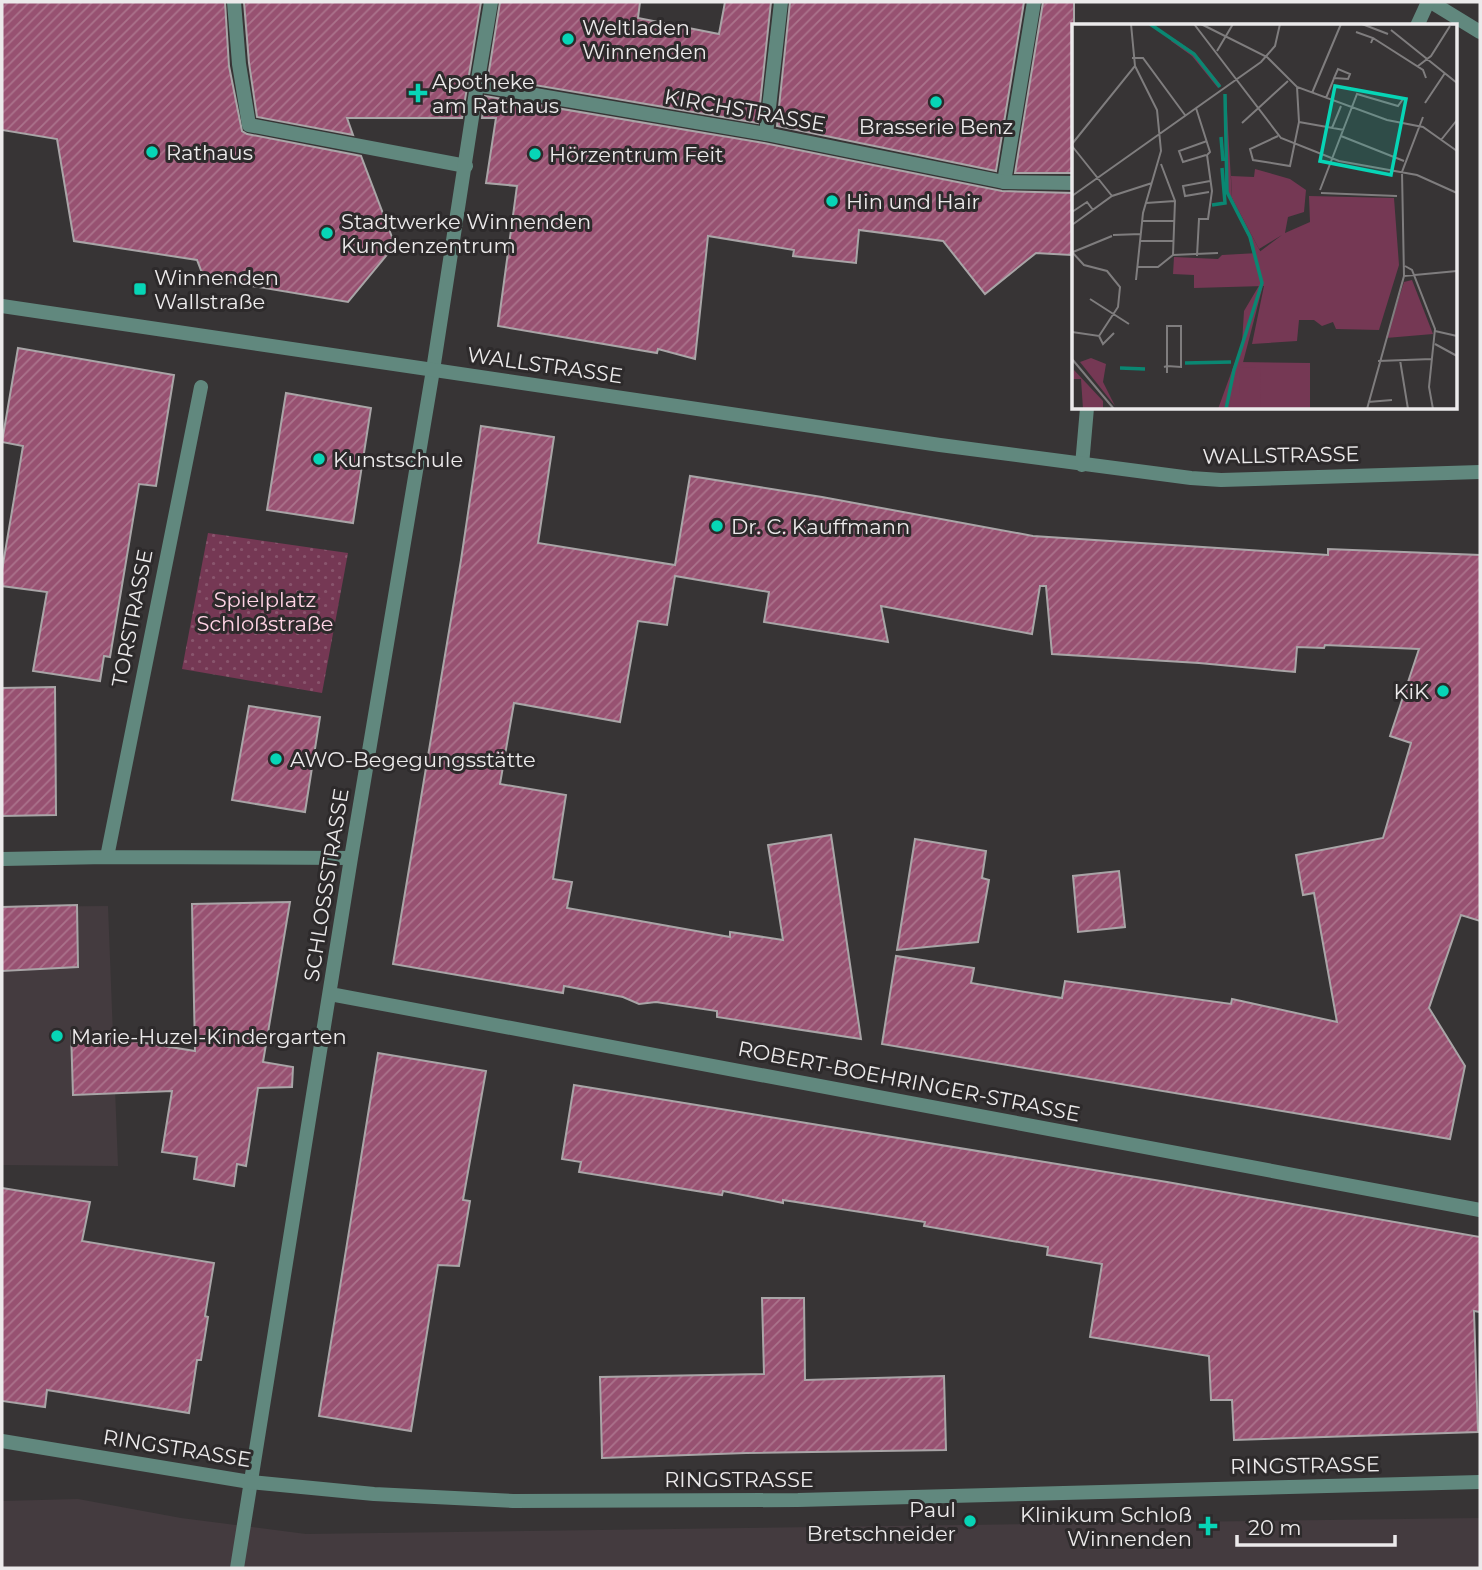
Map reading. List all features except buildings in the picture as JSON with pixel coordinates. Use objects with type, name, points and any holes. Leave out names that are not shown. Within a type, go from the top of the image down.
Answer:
[{"type":"street","points":[[234,2],[239,64],[249,125],[466,166]]},
{"type":"street","name":"SCHLOSSSTRASSE","points":[[237,1568],[491,2]]},
{"type":"street","points":[[766,134],[780,2]]},
{"type":"street","points":[[1004,182],[1034,2]]},
{"type":"street","points":[[1418,24],[1429,2],[1480,32]]},
{"type":"street","name":"KIRCHSTRASSE","points":[[477,85],[766,134],[1004,182],[1072,183]]},
{"type":"street","name":"WALLSTRASSE","points":[[2,306],[1082,465],[1222,480],[1480,472]]},
{"type":"street","name":"TORSTRASSE","points":[[107,857],[201,387]]},
{"type":"street","points":[[1082,465],[1087,410]]},
{"type":"street","points":[[2,859],[351,858]]},
{"type":"street","name":"ROBERT-BOEHRINGER-STRASSE","points":[[330,994],[1480,1210]]},
{"type":"street","name":"RINGSTRASSE","points":[[2,1441],[250,1482],[374,1494],[513,1501],[798,1500],[1480,1482]]},
{"type":"shaded area","name":"Marie-Huzel-Kindergarten","points":[[108,906],[118,1166],[2,1165],[2,907]]},
{"type":"shaded area","name":"Klinikum Schloß Winnenden","points":[[78,1499],[181,1518],[306,1534],[1480,1518],[1480,1568],[2,1568],[2,1501]]},
{"type":"green space","name":"Spielplatz Schloßstraße","points":[[208,533],[348,553],[322,693],[182,669]]},
{"type":"place","name":"Weltladen Winnenden","points":[[568,39]]},
{"type":"place","name":"Apotheke am Rathaus","points":[[418,93]]},
{"type":"place","name":"Brasserie Benz","points":[[936,102]]},
{"type":"place","name":"Rathaus","points":[[152,152]]},
{"type":"place","name":"Hörzentrum Feit","points":[[535,154]]},
{"type":"place","name":"Hin und Hair","points":[[832,201]]},
{"type":"place","name":"Stadtwerke Winnenden Kundenzentrum","points":[[327,233]]},
{"type":"place","name":"Winnenden Wallstraße","points":[[140,289]]},
{"type":"place","name":"Kunstschule","points":[[319,459]]},
{"type":"place","name":"Dr. C. Kauffmann","points":[[717,526]]},
{"type":"place","name":"KiK","points":[[1443,691]]},
{"type":"place","name":"AWO-Begegungsstätte","points":[[276,759]]},
{"type":"place","name":"Marie-Huzel-Kindergarten","points":[[57,1036]]},
{"type":"place","name":"Paul Bretschneider","points":[[970,1521]]},
{"type":"place","name":"Klinikum Schloß Winnenden","points":[[1208,1526]]}]
